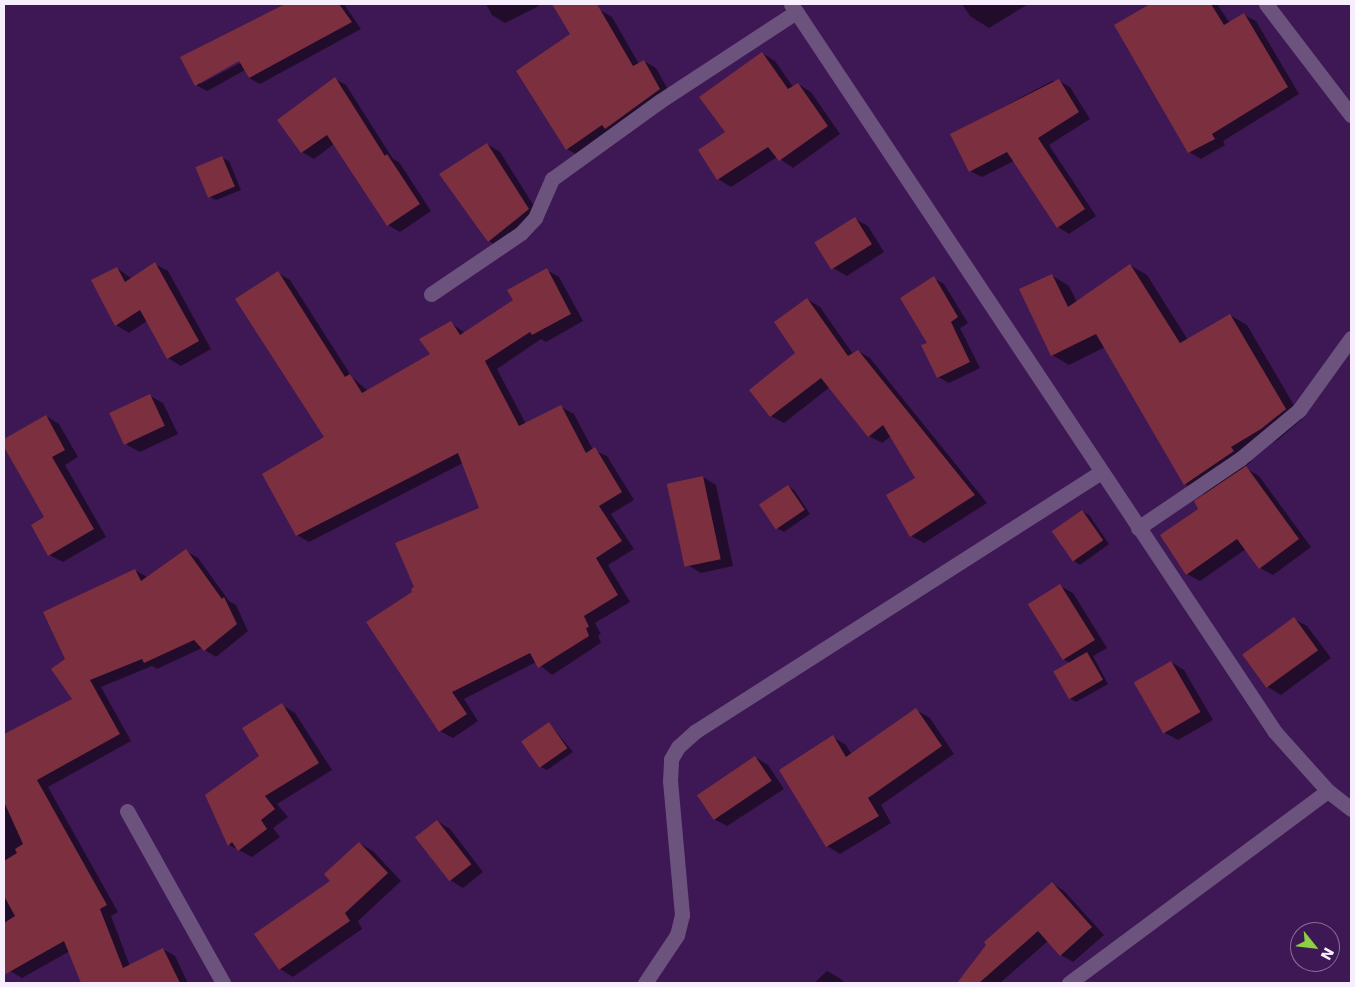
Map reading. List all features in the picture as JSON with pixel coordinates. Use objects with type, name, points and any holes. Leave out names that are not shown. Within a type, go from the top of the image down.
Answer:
[{"type":"street","points":[[1266,4],[1351,115]]},
{"type":"street","points":[[431,294],[521,233],[535,218],[552,179],[793,8],[1275,732],[1328,791],[1351,809]]},
{"type":"street","points":[[1138,528],[1240,459],[1299,410],[1351,338]]},
{"type":"street","points":[[645,983],[677,935],[682,915],[670,781],[671,759],[678,747],[704,726],[1101,472]]},
{"type":"street","points":[[1069,983],[1328,791]]},
{"type":"street","points":[[127,810],[223,983]]},
{"type":"building","points":[[285,4],[339,4],[352,22],[249,78],[239,61],[195,86],[180,57]]},
{"type":"building","points":[[552,4],[597,4],[633,66],[644,60],[660,89],[605,129],[602,125],[566,150],[516,71],[570,34]]},
{"type":"building","points":[[1150,4],[1211,4],[1224,25],[1244,13],[1288,87],[1212,134],[1215,139],[1188,153],[1114,25]]},
{"type":"building","points":[[762,52],[788,89],[798,83],[828,126],[779,161],[768,147],[717,180],[698,150],[725,132],[699,97]]},
{"type":"building","points":[[335,77],[385,156],[387,154],[420,204],[387,226],[327,135],[301,153],[277,120]]},
{"type":"building","points":[[1059,79],[1079,112],[1038,138],[1085,209],[1057,228],[1007,152],[969,172],[950,134]]},
{"type":"building","points":[[487,143],[529,209],[488,242],[439,174]]},
{"type":"building","points":[[222,156],[235,186],[208,198],[195,167]]},
{"type":"building","points":[[855,217],[872,244],[831,270],[814,242]]},
{"type":"building","points":[[155,262],[199,341],[167,359],[140,310],[115,326],[91,280],[117,267],[125,282]]},
{"type":"building","points":[[1130,264],[1180,343],[1230,314],[1286,409],[1261,429],[1231,447],[1234,451],[1184,485],[1096,334],[1051,356],[1019,289],[1052,274],[1068,307]]},
{"type":"building","points":[[547,268],[571,314],[532,335],[530,332],[485,361],[519,426],[561,405],[586,453],[595,447],[622,492],[599,506],[622,541],[596,558],[618,595],[584,616],[589,627],[586,628],[589,636],[538,668],[530,653],[452,692],[467,714],[439,732],[366,622],[412,592],[411,589],[414,587],[395,543],[479,508],[458,453],[296,536],[262,474],[324,437],[235,299],[278,271],[345,377],[350,374],[362,393],[430,354],[419,339],[451,321],[460,335],[513,300],[507,290]]},
{"type":"building","points":[[934,276],[958,317],[951,322],[970,362],[937,378],[921,345],[927,343],[900,298]]},
{"type":"building","points":[[807,298],[848,356],[858,350],[975,495],[910,537],[886,495],[915,478],[883,425],[868,437],[821,378],[770,417],[749,390],[795,353],[774,322]]},
{"type":"building","points":[[150,394],[165,426],[124,445],[109,413]]},
{"type":"building","points":[[46,415],[65,450],[52,457],[94,529],[48,556],[31,525],[44,517],[4,447],[4,439]]},
{"type":"building","points":[[1246,466],[1299,539],[1259,569],[1237,539],[1186,575],[1160,535],[1198,509],[1194,501]]},
{"type":"building","points":[[703,476],[721,559],[684,567],[667,484]]},
{"type":"building","points":[[788,485],[805,510],[776,529],[759,505]]},
{"type":"building","points":[[1082,510],[1103,540],[1073,562],[1052,531]]},
{"type":"building","points":[[186,549],[222,599],[224,597],[237,624],[204,651],[194,640],[144,663],[142,659],[90,680],[120,734],[37,780],[107,905],[100,909],[123,968],[163,948],[180,983],[81,983],[64,941],[4,975],[4,923],[15,916],[4,896],[4,861],[17,853],[15,849],[23,844],[4,802],[4,734],[72,699],[51,669],[65,659],[43,612],[135,569],[141,581]]},
{"type":"building","points":[[1060,584],[1095,640],[1063,660],[1028,604]]},
{"type":"building","points":[[1294,617],[1318,650],[1266,688],[1242,655]]},
{"type":"building","points":[[1087,652],[1103,680],[1069,699],[1053,672]]},
{"type":"building","points":[[1171,661],[1200,712],[1163,734],[1134,682]]},
{"type":"building","points":[[282,703],[319,763],[265,796],[275,809],[261,820],[267,829],[238,851],[232,842],[228,846],[205,795],[259,756],[242,728]]},
{"type":"building","points":[[916,708],[942,746],[868,798],[879,816],[826,847],[779,770],[833,735],[846,757]]},
{"type":"building","points":[[549,722],[567,748],[540,768],[521,742]]},
{"type":"building","points":[[755,756],[772,781],[714,820],[697,795]]},
{"type":"building","points":[[437,820],[471,864],[449,881],[415,837]]},
{"type":"building","points":[[359,842],[388,873],[345,913],[350,921],[279,970],[254,934],[330,881],[324,874]]},
{"type":"building","points":[[1052,882],[1092,927],[1060,956],[1038,931],[979,983],[957,983],[986,945],[984,942]]}]
